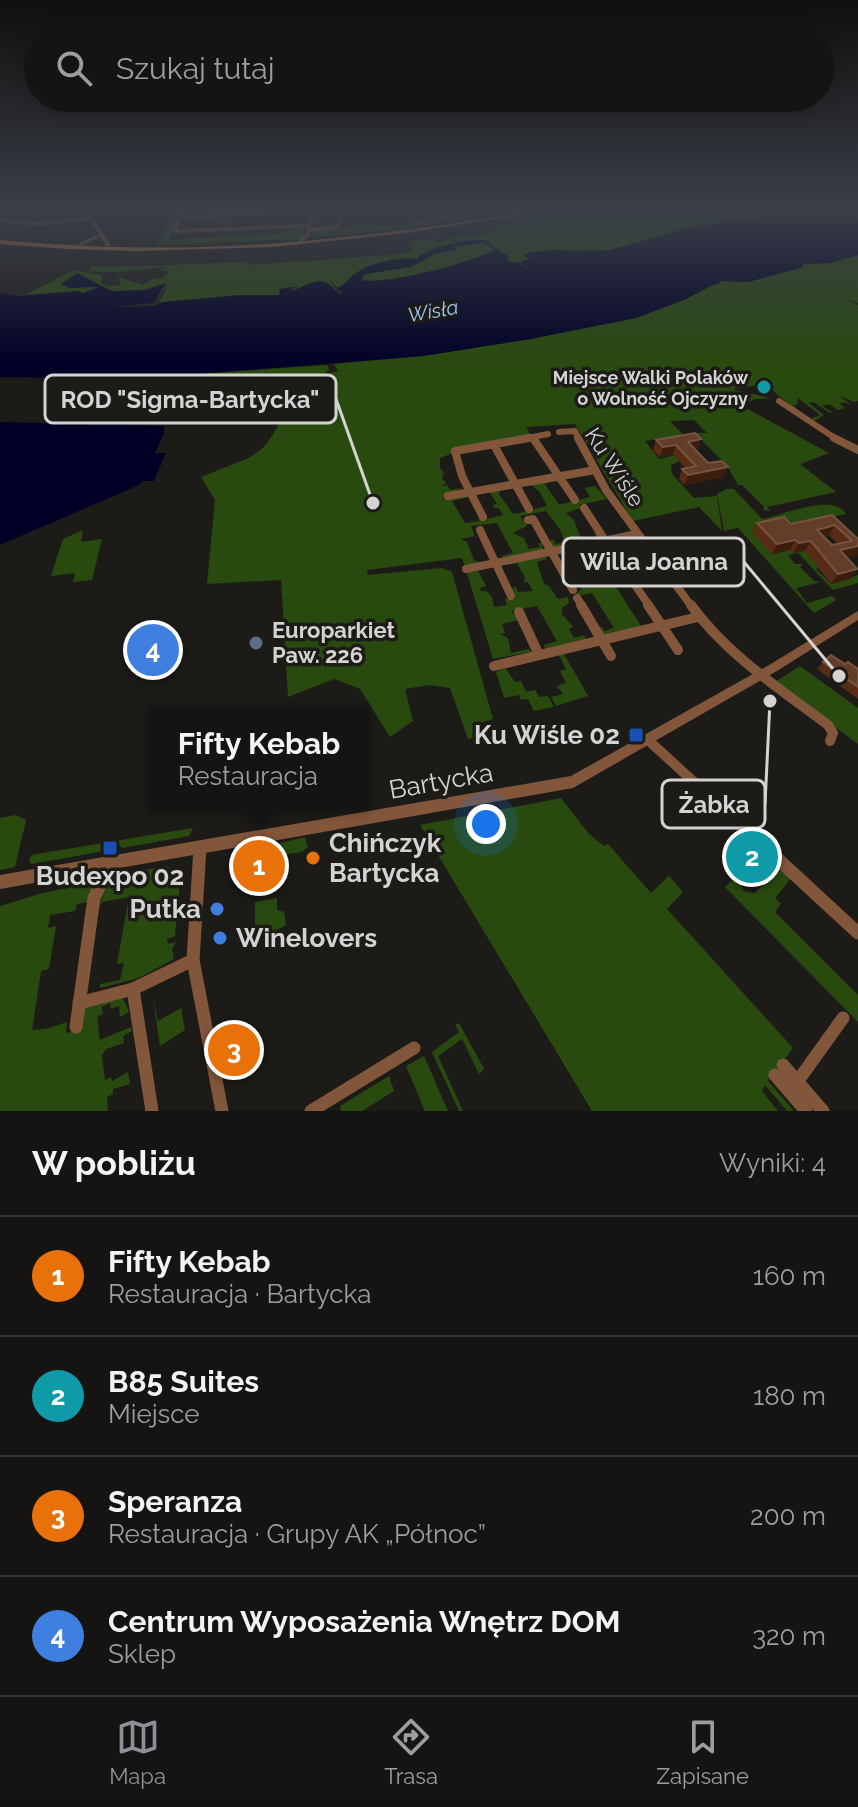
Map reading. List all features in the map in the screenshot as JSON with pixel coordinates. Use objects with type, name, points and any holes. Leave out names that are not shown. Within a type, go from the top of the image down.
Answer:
[{"type":"street","points":[[779,401],[827,434],[858,450]]},
{"type":"street","name":"Ku Wiśle","points":[[559,432],[575,431],[595,470],[637,534],[698,617],[759,673],[828,725],[833,733],[830,741]]},
{"type":"street","points":[[483,517],[455,451],[548,434]]},
{"type":"street","points":[[533,438],[575,500]]},
{"type":"street","points":[[494,445],[529,509]]},
{"type":"street","points":[[448,496],[595,470]]},
{"type":"street","points":[[584,508],[678,650]]},
{"type":"street","points":[[528,520],[533,519],[611,656]]},
{"type":"street","points":[[480,530],[511,596]]},
{"type":"street","points":[[466,569],[637,534]]},
{"type":"street","points":[[519,612],[539,655]]},
{"type":"street","name":"Bartycka","points":[[0,882],[578,780],[735,688],[741,679],[759,673],[858,615]]},
{"type":"street","points":[[494,666],[698,617]]},
{"type":"street","points":[[647,739],[858,933]]},
{"type":"street","points":[[200,848],[193,960],[222,1111]]},
{"type":"street","points":[[76,1027],[94,898],[111,863]]},
{"type":"street","points":[[79,1003],[133,989],[193,960]]},
{"type":"street","points":[[133,989],[152,1111]]},
{"type":"street","points":[[794,1087],[843,1018]]},
{"type":"street","points":[[311,1111],[414,1048]]},
{"type":"street","points":[[779,1070],[823,1111]]},
{"type":"street","points":[[794,1087],[806,1111]]},
{"type":"green space","points":[[473,263],[451,277],[365,281],[358,276],[341,290],[329,280],[337,292],[329,284],[300,295],[159,303],[168,285],[157,298],[160,284],[110,295],[15,296],[25,295],[74,270],[101,275],[102,284],[108,286],[121,285],[118,277],[143,285],[153,278],[161,279],[170,272],[162,270],[162,267],[115,272],[87,271],[92,268],[89,266]]},
{"type":"green space","points":[[858,263],[858,303],[846,299],[858,305],[858,401],[839,396],[852,405],[843,402],[840,404],[845,408],[838,410],[829,404],[822,406],[833,412],[830,413],[813,402],[809,403],[824,415],[814,421],[800,413],[811,419],[820,415],[798,398],[797,405],[793,405],[801,412],[765,384],[732,389],[770,398],[755,399],[742,406],[829,453],[800,464],[836,492],[767,507],[770,511],[763,510],[764,507],[742,485],[738,485],[727,466],[695,433],[707,433],[694,420],[670,421],[683,435],[645,441],[659,459],[675,455],[679,461],[671,465],[672,474],[694,498],[717,496],[722,531],[699,507],[633,521],[575,424],[526,427],[531,435],[487,445],[452,448],[453,453],[440,458],[440,468],[444,473],[442,478],[446,483],[440,486],[447,485],[450,490],[465,487],[444,495],[444,499],[464,495],[470,497],[452,501],[465,523],[479,521],[478,517],[482,520],[503,515],[493,505],[497,504],[489,491],[515,488],[500,491],[499,494],[513,514],[525,512],[525,507],[528,511],[547,506],[540,492],[531,485],[519,486],[554,479],[561,484],[554,481],[545,484],[559,505],[590,497],[585,488],[595,486],[607,499],[579,505],[580,508],[566,513],[574,520],[581,539],[596,537],[594,533],[597,532],[600,538],[554,548],[548,542],[553,539],[556,544],[564,542],[563,537],[546,511],[520,516],[527,526],[512,533],[524,538],[529,549],[540,547],[538,543],[542,543],[543,550],[503,558],[513,553],[497,523],[471,526],[475,536],[461,539],[467,542],[474,560],[482,564],[465,567],[462,558],[367,570],[368,575],[442,568],[452,572],[493,719],[479,723],[476,737],[468,739],[450,688],[429,685],[405,689],[413,721],[390,737],[360,689],[334,679],[288,697],[281,580],[207,584],[215,500],[201,477],[257,452],[273,435],[289,401],[271,397],[241,399],[238,394],[248,384],[271,386],[277,383],[256,378],[232,383],[234,389],[230,393],[227,393],[222,382],[218,382],[215,394],[206,395],[209,381],[197,374],[327,365],[329,369],[323,376],[324,380],[330,378],[327,376],[329,373],[338,371],[334,364],[423,356],[622,321],[681,300],[699,292],[702,287],[720,284],[721,281],[748,282],[803,267],[803,264]]},
{"type":"green space","points":[[734,489],[762,519],[819,505],[840,508],[846,514],[795,525],[789,520],[777,523],[772,554],[790,550],[793,553],[795,543],[827,565],[816,569],[831,584],[858,575],[858,583],[833,590],[798,553],[788,555],[795,564],[803,564],[800,567],[814,581],[821,582],[796,588],[807,603],[832,596],[836,600],[814,613],[738,528],[724,531],[717,494]]},
{"type":"green space","points":[[83,530],[81,542],[102,539],[92,580],[73,582],[75,573],[51,576],[63,539]]},
{"type":"green space","points":[[597,545],[599,548],[594,550],[615,581],[625,578],[629,584],[616,587],[641,626],[604,635],[598,628],[602,627],[604,631],[614,628],[592,593],[578,596],[577,592],[582,590],[569,576],[573,575],[575,580],[585,577],[575,559],[565,552]]},
{"type":"green space","points":[[545,556],[547,559],[537,562],[544,584],[558,599],[568,597],[569,603],[562,608],[562,614],[573,627],[569,629],[574,638],[584,635],[586,639],[545,649],[544,645],[557,641],[537,606],[511,611],[519,620],[502,624],[505,633],[500,634],[508,638],[511,653],[529,649],[531,652],[493,659],[467,573],[478,571],[486,586],[480,588],[481,591],[492,597],[494,607],[507,605],[505,599],[516,598],[512,588],[516,587],[518,592],[533,591],[528,582],[524,582],[517,563],[504,565]]},
{"type":"green space","points":[[564,654],[588,696],[556,706],[551,697],[563,694],[557,686],[566,683],[560,671],[566,669],[559,655]]},
{"type":"green space","points":[[800,666],[858,708],[858,744],[775,682]]},
{"type":"green space","points":[[505,668],[515,682],[521,681],[526,692],[535,690],[539,697],[548,696],[554,707],[534,711],[528,699],[521,700],[519,695],[504,698],[496,672]]},
{"type":"green space","points":[[561,798],[589,834],[604,846],[608,844],[651,893],[669,876],[683,892],[667,909],[793,1048],[768,1081],[794,1111],[787,1111],[765,1085],[762,1091],[778,1111],[592,1111],[420,825]]},
{"type":"green space","points":[[16,815],[26,820],[15,867],[0,870],[0,818]]},
{"type":"green space","points":[[193,828],[189,836],[122,848],[119,845],[105,848],[104,851],[32,864],[29,862],[31,855]]},
{"type":"green space","points":[[305,837],[308,847],[302,852],[247,860],[247,853],[252,850]]},
{"type":"green space","points":[[781,864],[791,878],[775,898],[781,904],[775,912],[858,995],[858,1022],[725,887],[736,876],[744,891],[755,893]]},
{"type":"green space","points":[[166,866],[173,871],[179,888],[175,936],[167,939],[168,944],[176,942],[172,949],[174,959],[139,978],[100,988],[100,984],[120,980],[124,963],[117,964],[129,897],[102,902],[98,908],[111,876]]},
{"type":"green space","points":[[97,882],[88,902],[77,904],[75,911],[50,915],[48,928],[56,926],[49,969],[41,971],[32,1030],[67,1022],[66,1033],[79,1030],[83,1008],[123,998],[129,1012],[120,1017],[119,1006],[111,1009],[110,1003],[102,1007],[103,1014],[97,1017],[100,1040],[131,1027],[132,1031],[123,1036],[124,1043],[106,1049],[102,1056],[105,1080],[111,1077],[112,1081],[128,1072],[130,1084],[113,1089],[113,1094],[107,1097],[108,1111],[0,1111],[0,906]]},
{"type":"green space","points":[[277,898],[277,910],[284,912],[286,925],[260,939],[255,927],[255,902]]},
{"type":"green space","points":[[153,998],[158,1021],[181,1008],[185,1030],[160,1046]]},
{"type":"green space","points":[[459,1023],[484,1069],[479,1074],[462,1039],[438,1056],[463,1111],[459,1111],[432,1052],[459,1032],[455,1025]]},
{"type":"green space","points":[[424,1056],[448,1111],[425,1111],[406,1066]]},
{"type":"green space","points":[[389,1076],[394,1091],[362,1111],[341,1111],[340,1106]]},
{"type":"water","name":"Wisła","points":[[378,263],[419,263],[411,267],[365,274],[361,280],[389,279],[460,263],[518,263],[532,272],[523,263],[830,263],[803,264],[803,267],[748,282],[721,281],[684,300],[636,318],[531,339],[423,356],[190,375],[196,381],[194,385],[177,391],[181,379],[177,376],[83,378],[84,387],[77,401],[64,403],[69,390],[65,378],[0,377],[0,293],[15,296],[83,293],[99,287],[70,288],[61,284],[77,273],[112,291],[145,290],[167,283],[153,303],[111,307],[154,306],[162,302],[239,295],[280,295],[279,289],[300,286],[289,290],[294,290],[317,281],[327,283],[341,295],[343,293],[337,288],[356,273]]},
{"type":"water","points":[[0,422],[164,426],[164,434],[155,453],[166,453],[154,481],[142,481],[139,485],[0,545]]},
{"type":"building","points":[[695,433],[701,439],[688,442],[708,463],[722,461],[728,467],[688,475],[682,469],[696,466],[676,445],[663,447],[656,440]]},
{"type":"building","points":[[832,515],[858,539],[858,546],[840,550],[857,569],[838,574],[811,541],[777,544],[757,523],[784,517],[791,524]],"holes":[[[835,525],[852,541],[832,545],[817,530]]]},
{"type":"building","points":[[831,655],[858,669],[858,687],[823,662]]},
{"type":"building","points":[[751,836],[773,856],[762,868],[740,847]]},
{"type":"place","name":"Miejsce Walki Polaków o Wolność Ojczyzny","points":[[764,387]]},
{"type":"place","name":"ROD \"Sigma-Bartycka\"","points":[[373,503]]},
{"type":"place","name":"Europarkiet Paw. 226","points":[[256,643]]},
{"type":"place","name":"Centrum Wyposażenia Wnętrz DOM","points":[[153,650]]},
{"type":"place","name":"Willa Joanna","points":[[839,676]]},
{"type":"place","name":"Żabka","points":[[770,701]]},
{"type":"place","name":"Ku Wiśle 02","points":[[636,735]]},
{"type":"place","name":"Budexpo 02","points":[[110,848]]},
{"type":"place","name":"B85 Suites","points":[[752,857]]},
{"type":"place","name":"Chińczyk Bartycka","points":[[313,858]]},
{"type":"place","name":"Fifty Kebab","points":[[259,866]]},
{"type":"place","name":"Putka","points":[[217,909]]},
{"type":"place","name":"Winelovers","points":[[220,938]]},
{"type":"place","name":"Speranza","points":[[234,1050]]}]
